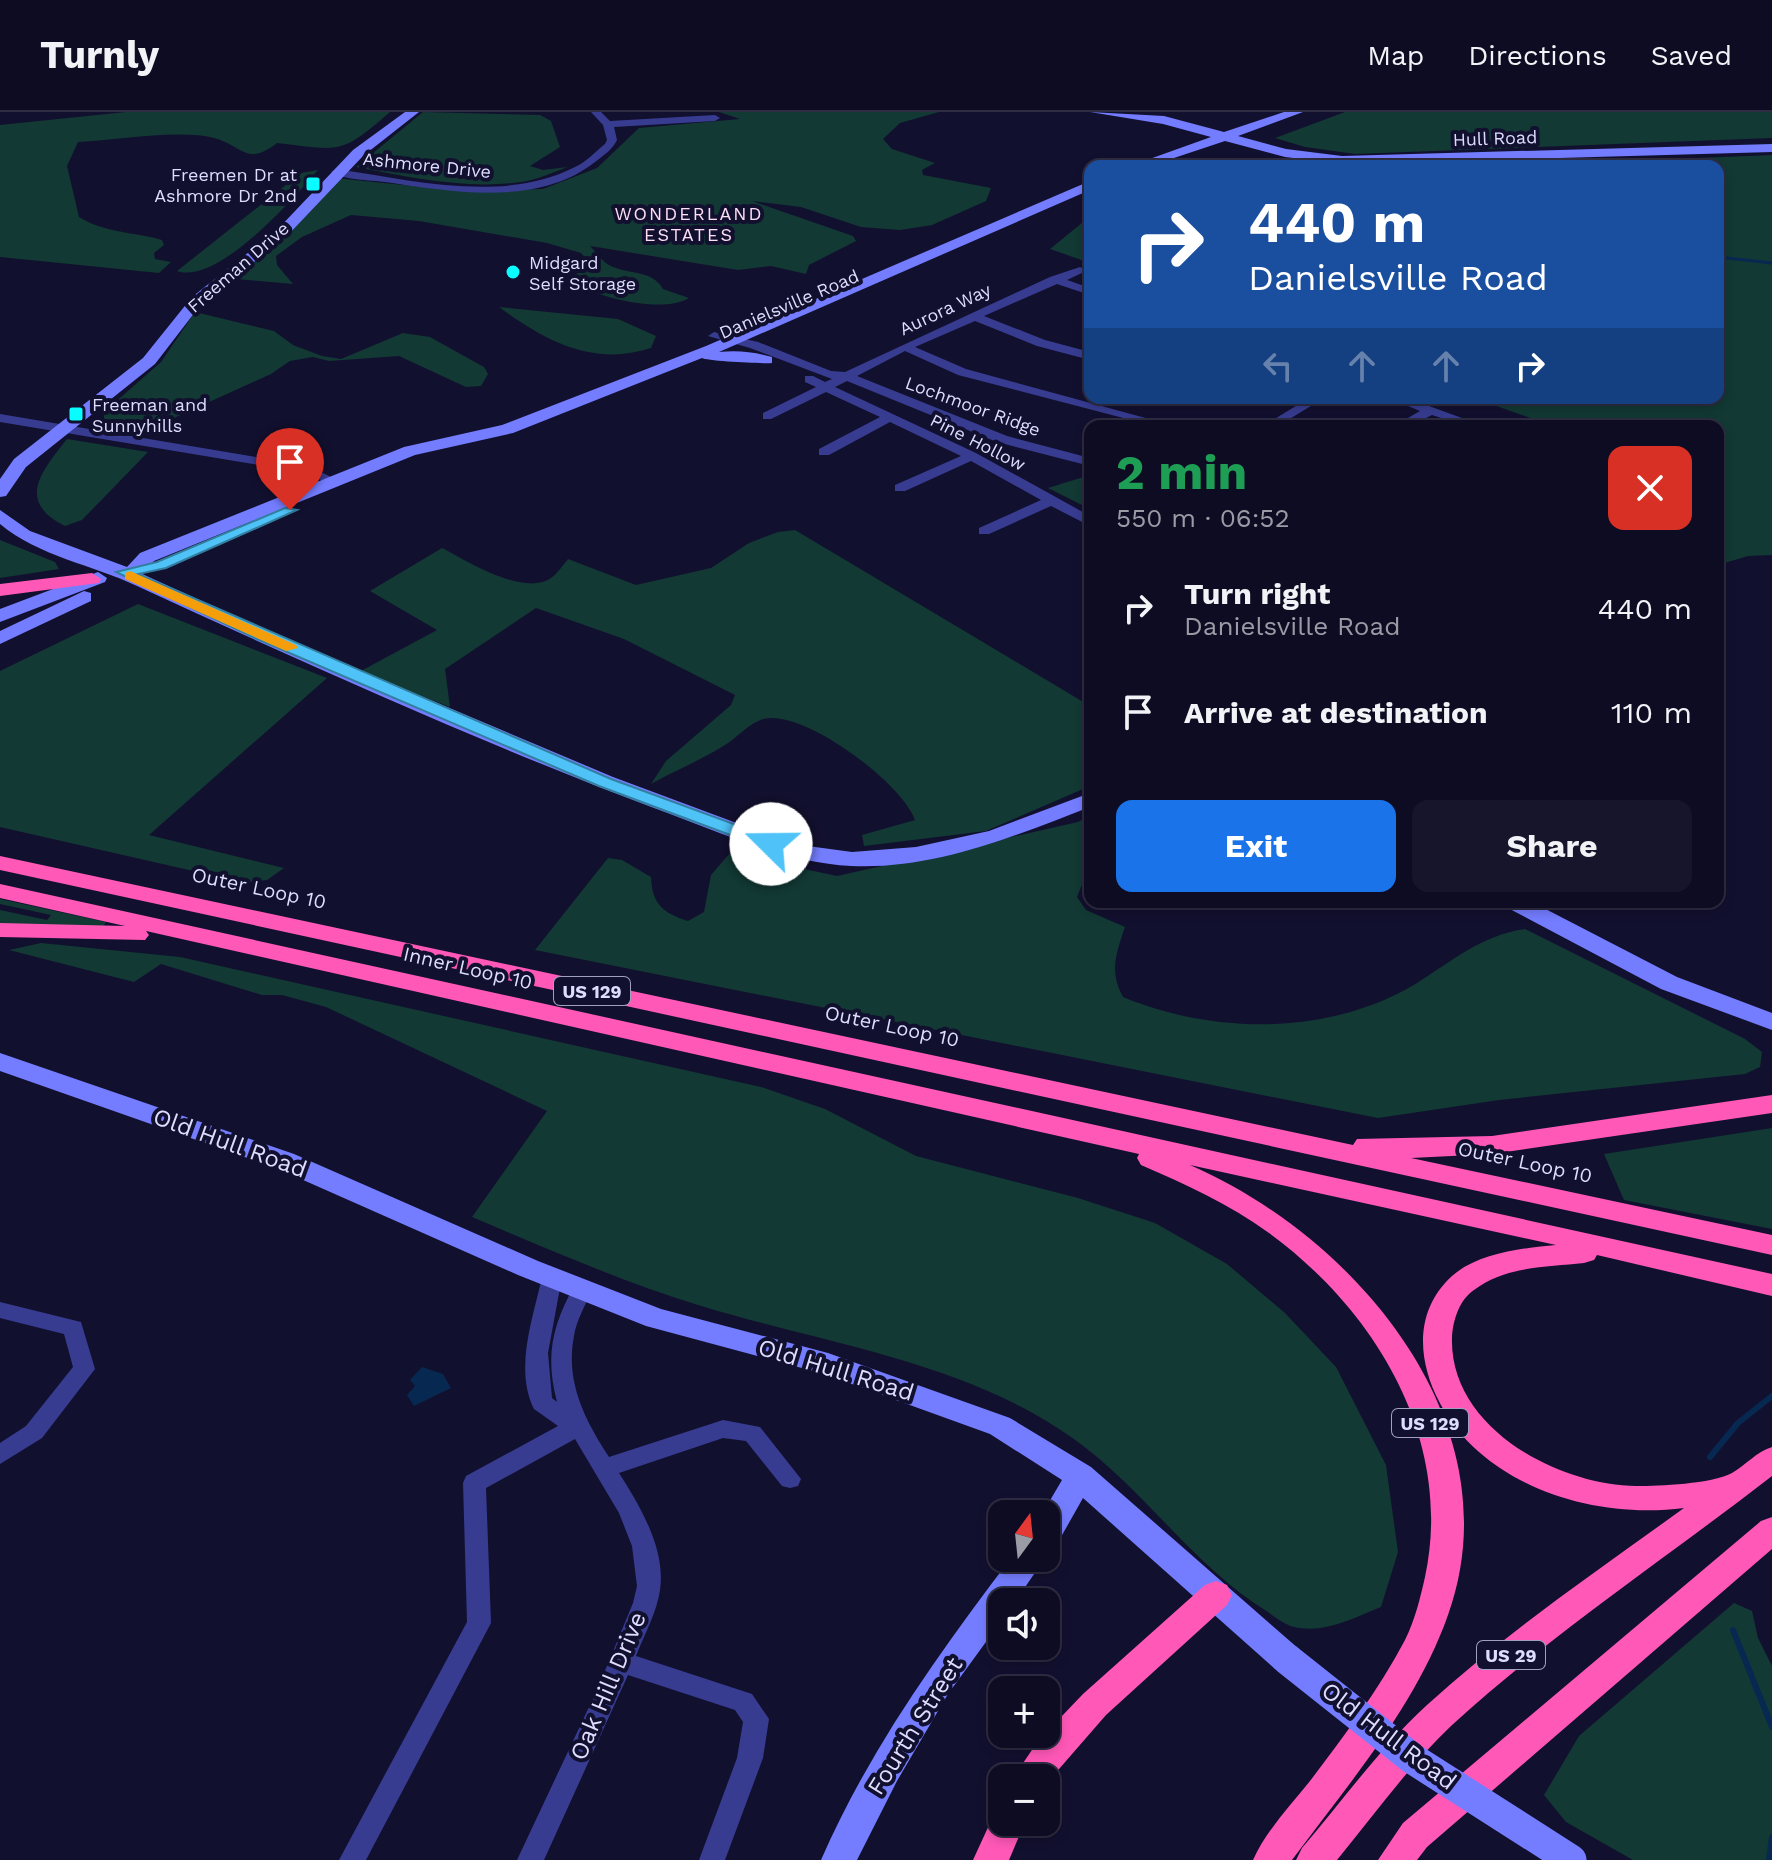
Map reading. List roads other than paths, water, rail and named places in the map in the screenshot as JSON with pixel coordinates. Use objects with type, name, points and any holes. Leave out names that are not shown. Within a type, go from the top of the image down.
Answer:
[{"type":"highway","points":[[0,590],[92,579]]},
{"type":"highway","name":"Outer Loop 10","points":[[0,863],[1772,1245]]},
{"type":"highway","name":"Inner Loop 10","points":[[0,891],[1064,1129]]},
{"type":"highway","points":[[0,930],[89,930],[254,947]]},
{"type":"highway","points":[[1184,1120],[1293,1139],[1393,1149],[1492,1145],[1772,1104]]},
{"type":"highway","points":[[1064,1129],[1394,1198],[1772,1285]]},
{"type":"highway","name":"US 129","points":[[1064,1129],[1175,1167],[1214,1185],[1306,1245],[1382,1325],[1413,1382],[1439,1450],[1448,1490],[1448,1543],[1428,1625],[1408,1669],[1271,1860]]},
{"type":"highway","points":[[1736,1277],[1591,1253],[1528,1254],[1476,1271],[1459,1284],[1445,1302],[1434,1338],[1442,1384],[1464,1420],[1499,1454],[1540,1477],[1598,1495],[1643,1500],[1739,1485]]},
{"type":"highway","name":"US 29","points":[[1314,1860],[1436,1718],[1618,1570],[1772,1459]]},
{"type":"highway","points":[[1396,1860],[1415,1835],[1539,1726],[1772,1530]]},
{"type":"highway","points":[[1041,1764],[1132,1668],[1216,1595]]},
{"type":"highway","points":[[991,1860],[1002,1836]]},
{"type":"main road","name":"Freeman Drive","points":[[0,492],[20,463],[149,361],[189,307],[274,240],[336,172],[413,112]]},
{"type":"main road","points":[[1096,112],[1223,143],[1259,146]]},
{"type":"main road","points":[[1146,160],[1186,134],[1226,130],[1270,112]]},
{"type":"main road","points":[[1129,160],[1186,134],[1251,126],[1297,112]]},
{"type":"main road","points":[[1251,126],[1245,135],[1259,146]]},
{"type":"main road","name":"Hull Road","points":[[1186,134],[1226,130],[1259,146],[1342,160],[1772,148]]},
{"type":"main road","name":"Danielsville Road","points":[[0,638],[96,591],[147,557],[410,451],[507,429],[679,362],[767,325],[1084,178]]},
{"type":"main road","name":"Danielsville Road","points":[[489,431],[494,423],[730,341],[1042,199],[1084,187]]},
{"type":"main road","points":[[679,362],[728,355],[765,355],[757,340],[767,325]]},
{"type":"main road","name":"Danielsville Road","points":[[0,616],[92,579],[161,565],[266,520],[431,457],[438,447]]},
{"type":"main road","points":[[2,522],[40,542],[130,570],[262,636],[605,782],[789,850],[852,859],[916,854],[996,836],[1084,801]]},
{"type":"main road","points":[[1525,908],[1669,983],[1772,1022]]},
{"type":"main road","name":"Old Hull Road","points":[[0,1062],[285,1161],[582,1290],[656,1318],[828,1364],[960,1409],[1000,1426],[1080,1476],[1287,1659],[1413,1759],[1571,1860]]},
{"type":"main road","points":[[1060,1511],[1080,1476]]},
{"type":"main road","name":"Fourth Street","points":[[839,1860],[885,1770],[936,1684],[1019,1572]]},
{"type":"street","points":[[596,112],[608,124],[715,118]]},
{"type":"street","name":"Ashmore Drive","points":[[336,172],[459,187],[507,188],[540,184],[575,170],[603,152],[612,140],[608,124]]},
{"type":"street","name":"Aurora Way","points":[[826,386],[905,347],[1080,270]]},
{"type":"street","points":[[1054,279],[1084,290]]},
{"type":"street","points":[[973,316],[1041,343],[1084,354]]},
{"type":"street","name":"Pine Hollow","points":[[730,341],[746,351],[829,375],[846,376]]},
{"type":"street","points":[[905,347],[962,372],[1084,404]]},
{"type":"street","name":"Pine Hollow","points":[[765,355],[888,418],[971,456],[1084,519]]},
{"type":"street","name":"Lochmoor Ridge","points":[[846,376],[1002,439],[1084,460]]},
{"type":"street","points":[[767,416],[826,386]]},
{"type":"street","points":[[1085,404],[1146,420]]},
{"type":"street","points":[[1280,420],[1308,404]]},
{"type":"street","points":[[1413,404],[1460,420]]},
{"type":"street","points":[[1412,420],[1431,410]]},
{"type":"street","points":[[0,418],[283,465],[309,470],[332,481]]},
{"type":"street","points":[[824,452],[888,418]]},
{"type":"street","points":[[900,488],[971,456]]},
{"type":"street","points":[[984,531],[1050,501]]},
{"type":"street","name":"Oak Hill Drive","points":[[552,1277],[538,1329],[533,1370],[542,1403],[576,1427]]},
{"type":"street","name":"Oak Hill Drive","points":[[530,1860],[622,1662],[649,1589],[644,1539],[605,1468],[576,1427],[558,1365],[560,1334],[582,1290]]},
{"type":"street","points":[[0,1310],[73,1328],[84,1369],[34,1432],[0,1455]]},
{"type":"street","points":[[352,1860],[479,1623],[474,1483],[576,1427]]},
{"type":"street","points":[[605,1468],[723,1429],[752,1433],[790,1479]]},
{"type":"street","points":[[622,1662],[743,1702],[756,1719],[750,1758],[712,1860]]},
{"type":"water","points":[[422,1367],[443,1374],[451,1388],[414,1406],[407,1395],[415,1386],[410,1380]]},
{"type":"waterway","points":[[1724,258],[1772,263]]},
{"type":"waterway","points":[[1710,1457],[1738,1423],[1772,1396]]},
{"type":"waterway","points":[[1733,1630],[1772,1727]]},
{"type":"waterway","points":[[1769,1860],[1772,1837]]},
{"type":"place","name":"Freemen Dr at Ashmore Dr 2nd","points":[[313,184]]},
{"type":"place","name":"Midgard Self Storage","points":[[513,272]]},
{"type":"place","name":"Freeman and Sunnyhills","points":[[76,414]]},
{"type":"district","name":"WONDERLAND ESTATES","points":[[689,223]]}]
